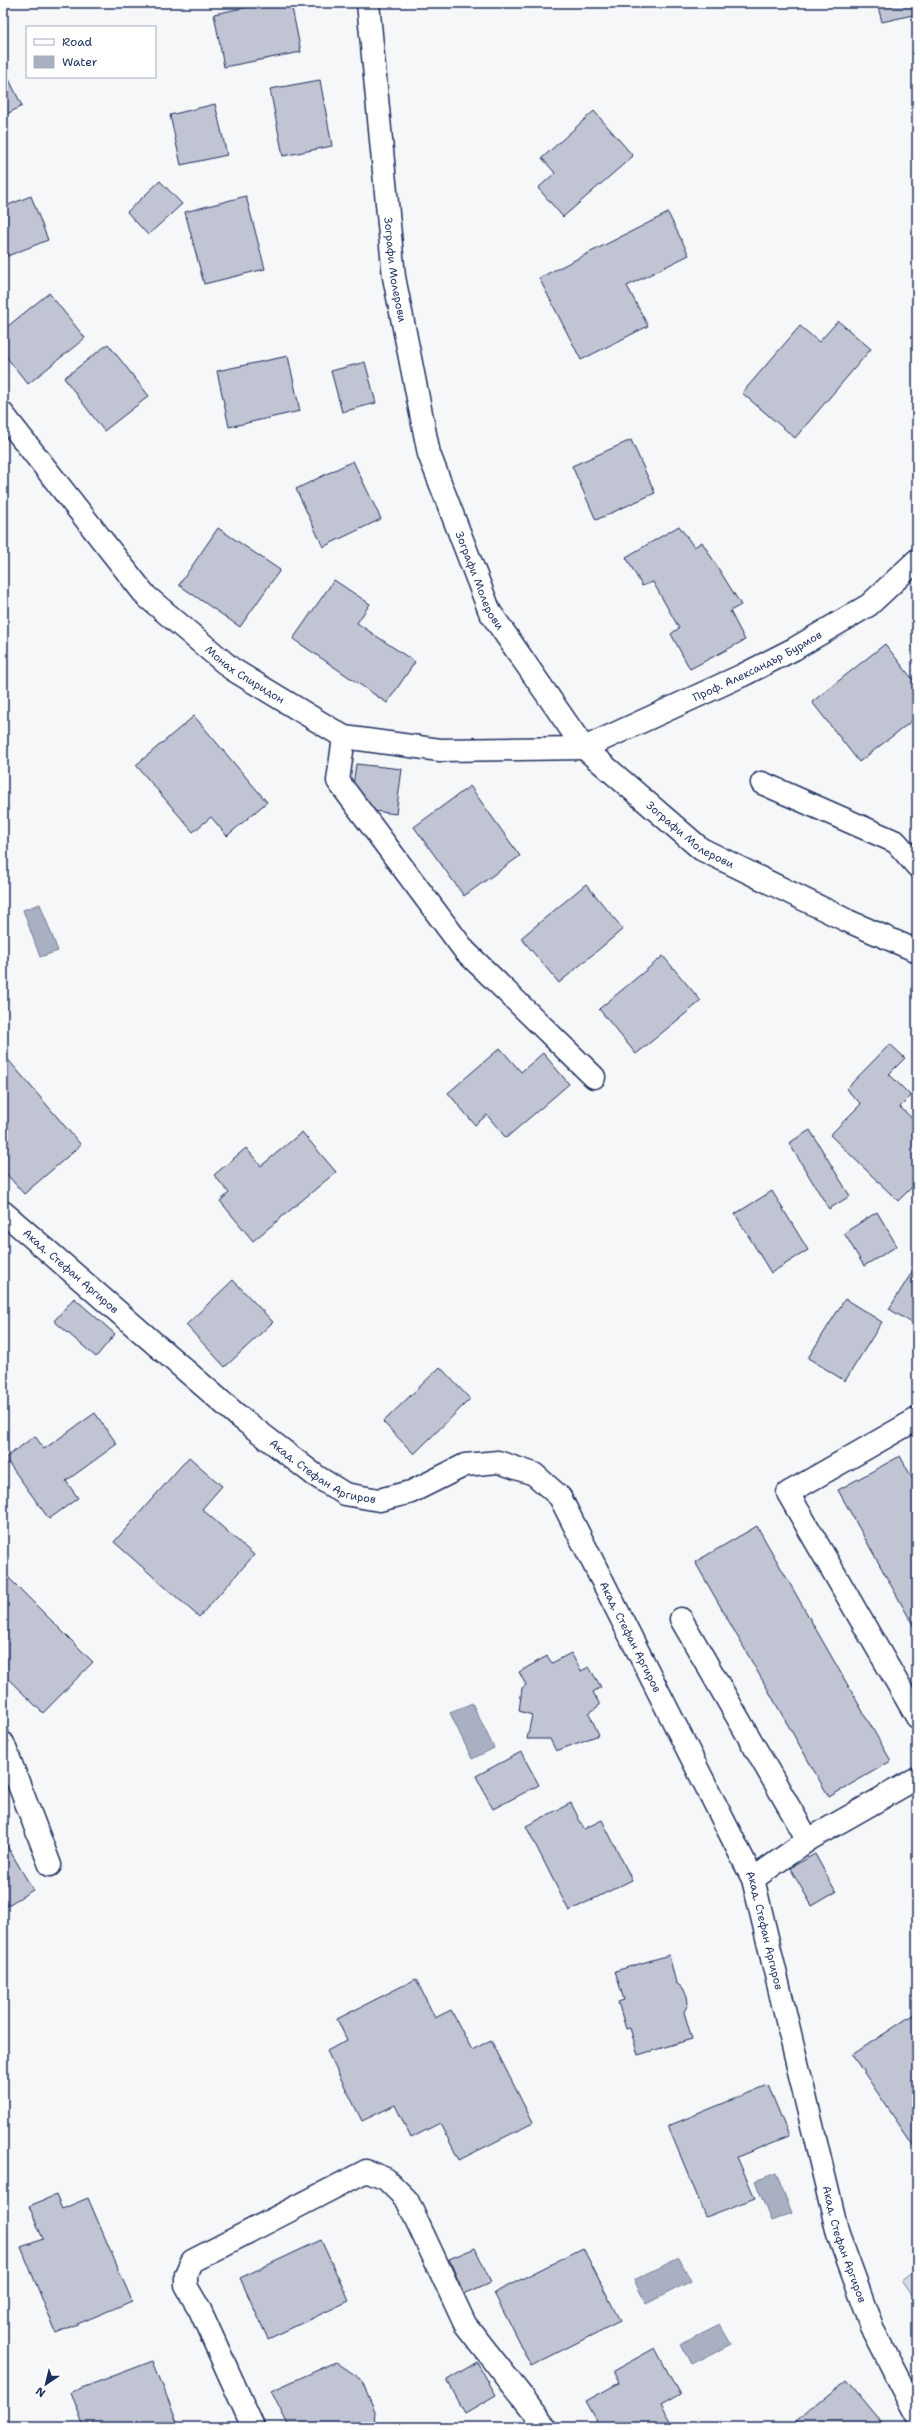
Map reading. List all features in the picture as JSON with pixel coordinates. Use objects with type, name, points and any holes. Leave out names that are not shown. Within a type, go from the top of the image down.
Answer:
[{"type":"street","name":"Зографи Молерови","points":[[368,3],[394,277],[429,454],[490,612],[584,748],[701,849],[848,921],[917,951]]},
{"type":"street","name":"Монах Спиридон","points":[[3,414],[146,596],[232,668],[344,737],[440,750],[584,748]]},
{"type":"street","name":"Проф. Александър Бурмов","points":[[584,748],[744,675],[794,649],[869,605],[917,560]]},
{"type":"street","points":[[344,737],[338,781],[465,952],[594,1077]]},
{"type":"street","points":[[762,783],[896,842],[917,866]]},
{"type":"street","name":"Акад. Стефан Аргиров","points":[[3,1212],[237,1415],[316,1476],[346,1494],[379,1500],[411,1492],[465,1465],[498,1462],[534,1474],[560,1497],[753,1880],[838,2234],[874,2332],[917,2415]]},
{"type":"street","points":[[917,1419],[788,1493],[917,1717]]},
{"type":"street","points":[[681,1619],[808,1840]]},
{"type":"street","points":[[3,1743],[50,1865]]},
{"type":"street","points":[[753,1880],[808,1840],[917,1778]]},
{"type":"street","points":[[254,2427],[200,2310],[186,2286],[186,2274],[192,2261],[366,2171],[386,2179],[407,2200],[466,2324],[546,2427]]},
{"type":"shaded area","points":[[917,2270],[917,2302],[902,2281]]},
{"type":"water","points":[[40,904],[58,951],[40,957],[23,910]]},
{"type":"water","points":[[472,1703],[494,1748],[472,1759],[450,1713]]},
{"type":"water","points":[[776,2173],[792,2213],[771,2221],[755,2181]]},
{"type":"water","points":[[679,2258],[691,2281],[646,2304],[634,2280]]},
{"type":"water","points":[[720,2325],[731,2344],[692,2364],[681,2344]]},
{"type":"building","points":[[267,3],[291,3],[301,52],[224,67],[214,14]]},
{"type":"building","points":[[877,3],[917,3],[917,14],[882,22]]},
{"type":"building","points":[[3,67],[22,106],[3,116]]},
{"type":"building","points":[[320,80],[332,146],[283,156],[270,89]]},
{"type":"building","points":[[215,104],[227,155],[181,165],[170,115]]},
{"type":"building","points":[[594,111],[633,156],[563,217],[538,188],[555,173],[542,158]]},
{"type":"building","points":[[160,181],[182,204],[148,235],[127,212]]},
{"type":"building","points":[[31,196],[48,240],[5,257],[3,251],[3,207]]},
{"type":"building","points":[[246,196],[265,269],[204,284],[185,212]]},
{"type":"building","points":[[668,213],[689,255],[627,286],[648,326],[581,360],[539,278]]},
{"type":"building","points":[[49,293],[85,338],[28,384],[3,353],[3,330]]},
{"type":"building","points":[[838,321],[871,349],[795,438],[742,393],[800,326],[819,342]]},
{"type":"building","points":[[108,344],[149,396],[104,431],[64,378]]},
{"type":"building","points":[[288,356],[300,411],[229,427],[217,371]]},
{"type":"building","points":[[365,362],[376,403],[342,412],[331,371]]},
{"type":"building","points":[[631,440],[655,493],[596,520],[572,466]]},
{"type":"building","points":[[353,461],[381,519],[323,547],[296,489]]},
{"type":"building","points":[[679,526],[694,547],[702,542],[741,605],[730,611],[745,640],[690,669],[671,634],[679,628],[653,582],[642,586],[626,557]]},
{"type":"building","points":[[218,528],[280,570],[240,627],[179,585]]},
{"type":"building","points":[[334,580],[370,604],[357,623],[415,662],[387,703],[293,639]]},
{"type":"building","points":[[885,644],[917,685],[917,717],[859,762],[812,702]]},
{"type":"building","points":[[194,716],[267,802],[227,836],[211,817],[193,832],[136,765]]},
{"type":"building","points":[[356,764],[402,769],[396,814],[374,811],[353,785]]},
{"type":"building","points":[[470,786],[520,856],[464,896],[414,827]]},
{"type":"building","points":[[586,884],[623,929],[559,983],[521,938]]},
{"type":"building","points":[[663,956],[701,1001],[636,1054],[599,1009]]},
{"type":"building","points":[[890,1044],[905,1058],[889,1074],[911,1096],[900,1107],[917,1123],[917,1182],[898,1201],[830,1135],[861,1104],[846,1089]]},
{"type":"building","points":[[500,1048],[521,1072],[543,1053],[569,1084],[506,1138],[487,1115],[475,1125],[448,1093]]},
{"type":"building","points":[[5,1056],[81,1145],[24,1194],[3,1170],[3,1057]]},
{"type":"building","points":[[810,1130],[850,1196],[829,1209],[789,1143]]},
{"type":"building","points":[[302,1132],[336,1172],[253,1241],[220,1201],[229,1193],[214,1175],[246,1148],[261,1166]]},
{"type":"building","points":[[772,1191],[808,1250],[771,1273],[735,1214]]},
{"type":"building","points":[[877,1212],[897,1246],[864,1266],[844,1233]]},
{"type":"building","points":[[917,1264],[917,1326],[889,1309]]},
{"type":"building","points":[[233,1280],[273,1322],[225,1367],[186,1325]]},
{"type":"building","points":[[74,1298],[115,1334],[96,1357],[54,1321]]},
{"type":"building","points":[[845,1299],[882,1322],[845,1381],[808,1358]]},
{"type":"building","points":[[440,1367],[470,1399],[414,1454],[383,1422]]},
{"type":"building","points":[[95,1413],[117,1444],[66,1481],[78,1498],[49,1519],[5,1458],[35,1436],[44,1449]]},
{"type":"building","points":[[900,1456],[917,1487],[917,1632],[838,1490]]},
{"type":"building","points":[[189,1457],[222,1486],[202,1509],[254,1555],[199,1617],[114,1542]]},
{"type":"building","points":[[757,1526],[891,1761],[829,1797],[695,1562]]},
{"type":"building","points":[[3,1572],[93,1662],[43,1713],[3,1674]]},
{"type":"building","points":[[571,1653],[581,1671],[589,1667],[601,1687],[593,1692],[600,1705],[589,1713],[599,1735],[556,1751],[550,1739],[527,1739],[532,1715],[519,1711],[522,1688],[526,1685],[519,1672],[547,1656],[552,1663]]},
{"type":"building","points":[[521,1752],[539,1785],[493,1809],[476,1776]]},
{"type":"building","points":[[571,1803],[584,1829],[602,1820],[632,1880],[569,1911],[526,1826]]},
{"type":"building","points":[[3,1839],[33,1890],[3,1908]]},
{"type":"building","points":[[815,1854],[836,1892],[812,1906],[790,1868]]},
{"type":"building","points":[[669,1955],[676,1983],[683,1988],[687,1996],[688,2004],[684,2012],[692,2039],[638,2055],[630,2028],[626,2029],[618,2002],[624,2000],[615,1971]]},
{"type":"building","points":[[416,1979],[435,2018],[451,2010],[472,2050],[491,2040],[533,2123],[459,2160],[440,2123],[411,2138],[395,2105],[362,2121],[327,2051],[347,2040],[337,2019]]},
{"type":"building","points":[[917,2012],[917,2151],[852,2055]]},
{"type":"building","points":[[768,2085],[789,2136],[737,2157],[755,2198],[706,2217],[668,2126]]},
{"type":"building","points":[[56,2195],[62,2209],[88,2198],[132,2301],[56,2333],[21,2247],[43,2239],[29,2206]]},
{"type":"building","points":[[321,2240],[349,2301],[268,2339],[240,2278]]},
{"type":"building","points":[[475,2248],[491,2282],[464,2294],[449,2259]]},
{"type":"building","points":[[583,2248],[620,2321],[531,2366],[494,2293]]},
{"type":"building","points":[[655,2348],[680,2395],[661,2406],[673,2427],[587,2427],[597,2421],[586,2401],[619,2383],[613,2371]]},
{"type":"building","points":[[153,2361],[178,2425],[84,2427],[71,2392]]},
{"type":"building","points":[[336,2362],[361,2379],[375,2411],[374,2427],[289,2427],[271,2391]]},
{"type":"building","points":[[477,2362],[496,2395],[465,2413],[447,2380]]},
{"type":"building","points":[[847,2380],[886,2427],[801,2427],[796,2422]]}]
